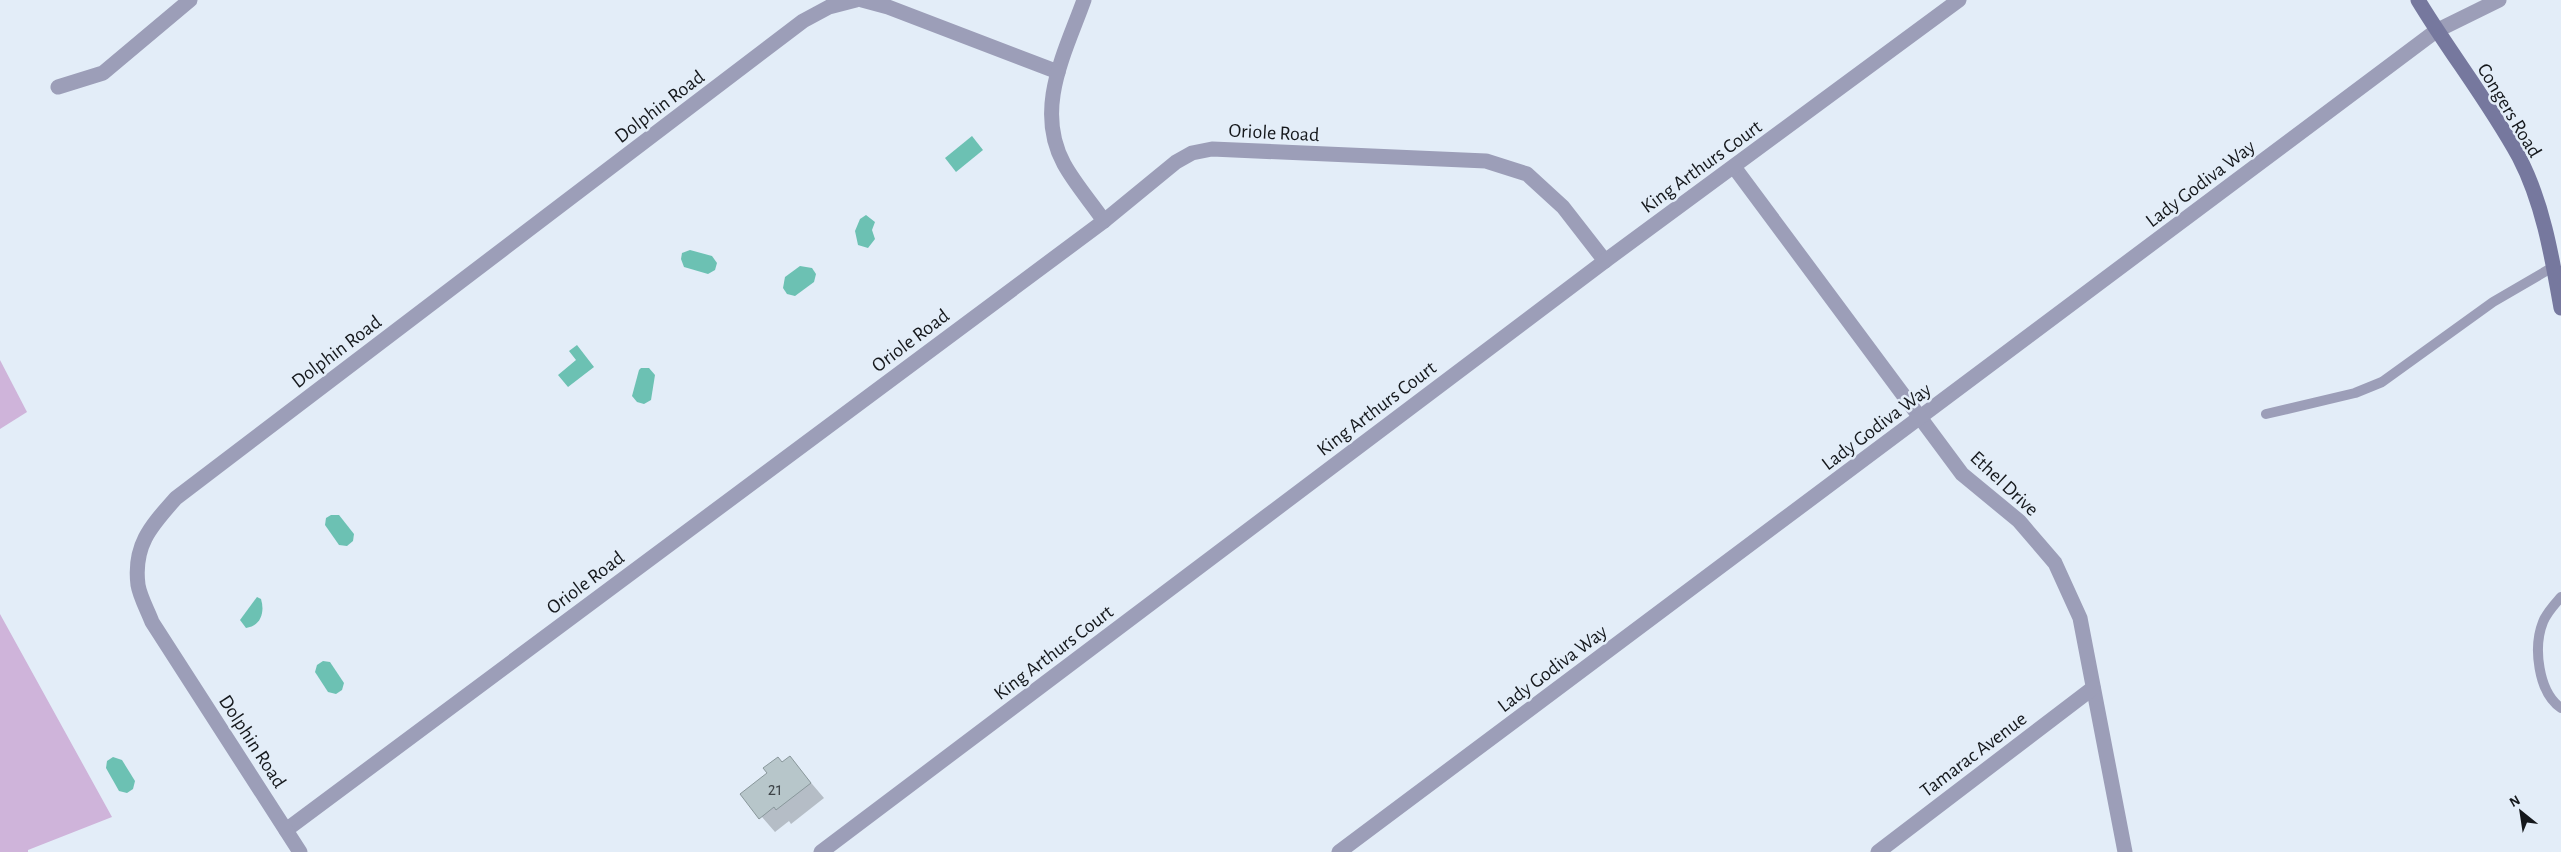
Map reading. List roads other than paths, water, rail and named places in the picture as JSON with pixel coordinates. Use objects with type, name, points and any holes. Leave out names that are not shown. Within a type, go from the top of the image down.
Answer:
[{"type":"street","points":[[58,87],[103,72],[121,60],[190,0]]},
{"type":"street","name":"Dolphin Road","points":[[300,852],[152,622],[138,586],[139,549],[154,523],[176,498],[803,22],[829,7],[856,0]]},
{"type":"street","points":[[862,0],[888,7],[1058,72]]},
{"type":"street","points":[[1084,0],[1058,72],[1051,98],[1052,131],[1064,164],[1104,221]]},
{"type":"street","name":"King Arthurs Court","points":[[821,852],[1604,261],[1959,0]]},
{"type":"street","name":"Congers Road","points":[[2418,0],[2436,30],[2486,100],[2520,159],[2542,215],[2561,308]]},
{"type":"street","name":"Lady Godiva Way","points":[[1339,852],[1920,419],[2436,30],[2498,0]]},
{"type":"street","name":"Oriole Road","points":[[286,830],[1104,221],[1176,162],[1192,153],[1212,149],[1486,161],[1527,174],[1563,207],[1604,261]]},
{"type":"street","name":"Ethel Drive","points":[[1734,167],[1962,474],[2019,521],[2056,564],[2080,618],[2125,852]]},
{"type":"street","name":"Tamarac Avenue","points":[[1878,852],[2093,688]]},
{"type":"lane","points":[[2266,414],[2356,393],[2382,382],[2486,307],[2553,267]]},
{"type":"lane","points":[[2561,597],[2550,609],[2542,623],[2538,650],[2543,682],[2554,703],[2561,708]]}]
